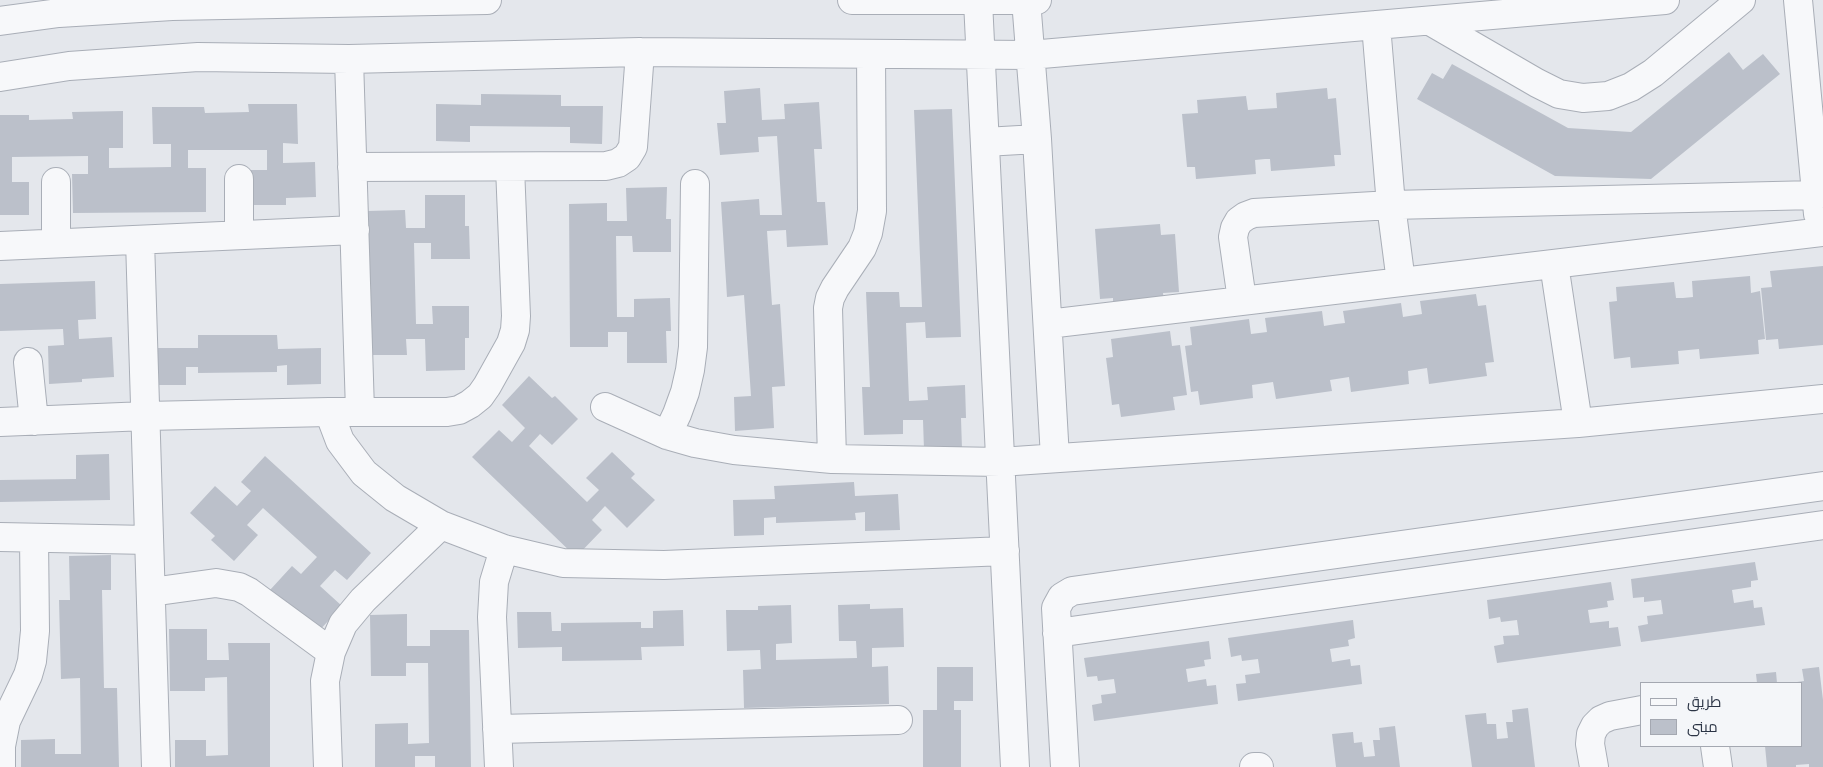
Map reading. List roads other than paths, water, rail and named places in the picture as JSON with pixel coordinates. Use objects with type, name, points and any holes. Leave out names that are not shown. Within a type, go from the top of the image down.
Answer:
[{"type":"street","points":[[0,21],[58,13],[172,3],[487,0]]},
{"type":"street","points":[[852,0],[1037,0]]},
{"type":"street","points":[[984,0],[980,56],[1015,767]]},
{"type":"street","points":[[1026,0],[1055,458]]},
{"type":"street","points":[[0,77],[69,66],[198,57],[349,59],[640,52],[1030,55],[1665,0]]},
{"type":"street","points":[[1430,21],[1544,87],[1559,94],[1583,98],[1608,96],[1631,87],[1653,73],[1741,0]]},
{"type":"street","points":[[1048,324],[1821,232],[1816,195],[1818,155],[1798,0]]},
{"type":"street","points":[[1376,26],[1391,204],[1401,282]]},
{"type":"street","points":[[352,167],[606,166],[618,163],[627,157],[633,147],[640,52]]},
{"type":"street","points":[[832,459],[828,308],[835,288],[862,248],[868,233],[872,211],[871,54]]},
{"type":"street","points":[[349,59],[360,411]]},
{"type":"street","points":[[985,142],[1036,139]]},
{"type":"street","points":[[0,422],[146,416],[360,411],[447,412],[459,410],[480,396],[487,386],[511,343],[516,323],[510,167]]},
{"type":"street","points":[[239,179],[239,235]]},
{"type":"street","points":[[56,182],[56,243]]},
{"type":"street","points":[[667,435],[685,392],[693,348],[695,184]]},
{"type":"street","points":[[1242,300],[1233,236],[1239,221],[1254,213],[1391,204],[1816,195]]},
{"type":"street","points":[[0,246],[355,230]]},
{"type":"street","points":[[140,240],[156,767]]},
{"type":"street","points":[[1554,264],[1578,423]]},
{"type":"street","points":[[28,362],[34,420]]},
{"type":"street","points":[[605,407],[667,435],[722,448],[832,459],[1000,462],[1578,423],[1823,400]]},
{"type":"street","points":[[329,412],[340,441],[364,473],[395,498],[441,524],[504,549],[563,563],[664,565],[1005,551]]},
{"type":"street","points":[[1065,767],[1056,608],[1058,602],[1066,593],[1823,486]]},
{"type":"street","points":[[328,767],[325,681],[331,652],[343,624],[362,600],[441,524]]},
{"type":"street","points":[[1057,633],[1823,525]]},
{"type":"street","points":[[0,537],[149,540]]},
{"type":"street","points":[[1,767],[2,733],[28,675],[33,653],[35,631],[34,538]]},
{"type":"street","points":[[499,767],[492,617],[494,582],[504,549]]},
{"type":"street","points":[[151,592],[216,583],[239,587],[249,592],[331,652]]},
{"type":"street","points":[[1594,767],[1590,734],[1595,726],[1610,716],[1640,710]]},
{"type":"street","points":[[497,729],[898,720]]},
{"type":"street","points":[[1715,747],[1718,767]]},
{"type":"street","points":[[1254,767],[1259,767]]}]
